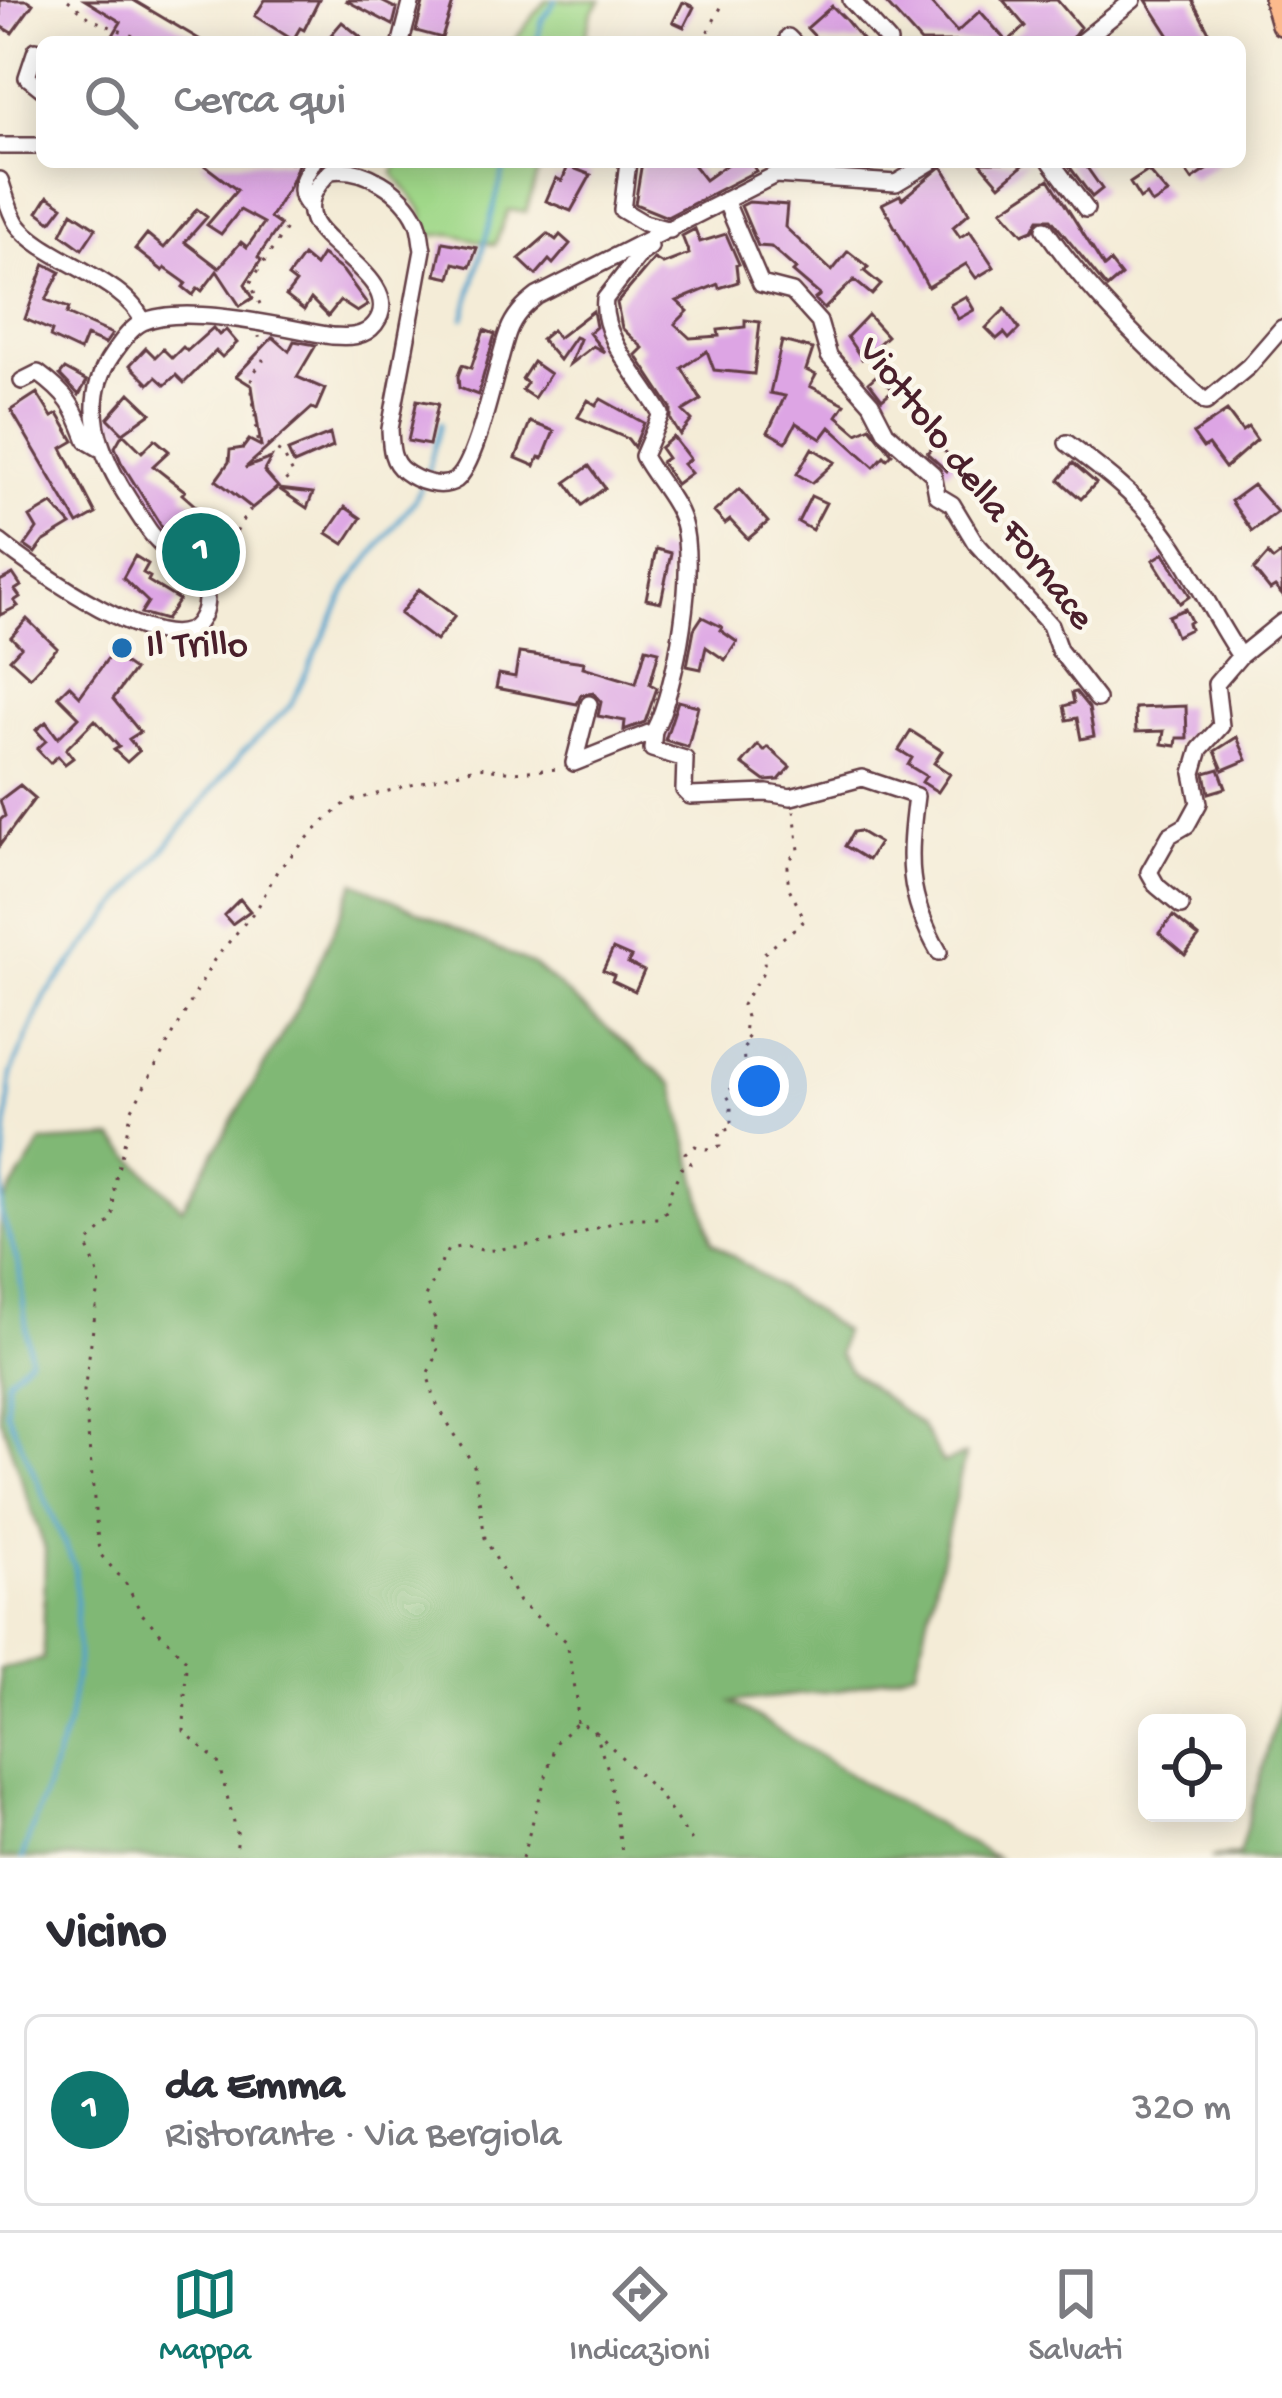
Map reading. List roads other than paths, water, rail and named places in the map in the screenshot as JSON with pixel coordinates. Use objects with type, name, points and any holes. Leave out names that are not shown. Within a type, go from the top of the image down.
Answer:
[{"type":"main road","points":[[1275,0],[1282,24]]},
{"type":"street","points":[[403,36],[412,0]]},
{"type":"street","points":[[851,0],[884,36]]},
{"type":"street","points":[[1088,36],[1132,0]]},
{"type":"street","points":[[36,50],[28,77],[36,84]]},
{"type":"street","points":[[0,146],[36,146]]},
{"type":"street","points":[[310,168],[300,190],[301,199],[310,207]]},
{"type":"street","points":[[627,168],[622,210],[670,230]]},
{"type":"street","points":[[0,542],[68,590],[159,633],[181,635],[196,626],[206,601],[200,581],[150,533],[99,448],[95,394],[104,367],[143,322],[193,314],[352,337],[370,330],[379,317],[380,300],[372,281],[323,236],[311,218],[310,207],[324,177],[343,169],[383,184],[417,221],[423,250],[390,429],[392,454],[401,470],[430,484],[449,484],[460,477],[478,434],[509,328],[537,296],[775,176],[840,176],[896,183],[921,168]]},
{"type":"street","points":[[1055,168],[1086,209]]},
{"type":"street","points":[[0,180],[19,227],[96,278],[139,313],[143,322]]},
{"type":"street","name":"Viottolo della Fornace","points":[[725,200],[761,284],[792,292],[819,322],[829,356],[871,403],[886,432],[933,474],[937,495],[952,504],[975,542],[1050,625],[1059,650],[1097,699]]},
{"type":"street","points":[[1046,229],[1062,253],[1206,402],[1249,366],[1282,328]]},
{"type":"street","points":[[670,230],[640,254],[604,304],[612,334],[661,414],[643,451],[655,480],[681,516],[686,542],[687,584],[671,688],[652,749],[686,761],[687,795],[790,796],[862,778],[916,796],[909,855],[912,893],[939,952]]},
{"type":"street","points":[[22,381],[38,373],[64,392],[87,441],[99,448]]},
{"type":"street","points":[[1067,443],[1125,488],[1156,522],[1212,604],[1240,656]]},
{"type":"street","points":[[1181,906],[1157,886],[1149,872],[1170,835],[1187,825],[1199,803],[1193,773],[1200,749],[1222,726],[1216,684],[1240,656],[1282,622]]},
{"type":"street","points":[[589,704],[574,763],[654,731]]},
{"type":"waterway","points":[[538,36],[542,20],[556,0]]},
{"type":"waterway","points":[[464,318],[504,168]]},
{"type":"waterway","points":[[426,477],[441,423]]},
{"type":"waterway","points":[[22,1858],[68,1723],[78,1661],[75,1567],[7,1412],[7,1379],[30,1358],[19,1267],[1,1212],[11,1074],[46,995],[241,754],[290,706],[349,585],[421,487]]},
{"type":"place","name":"da Emma","points":[[201,552]]},
{"type":"place","name":"Il Trillo","points":[[122,648]]}]
